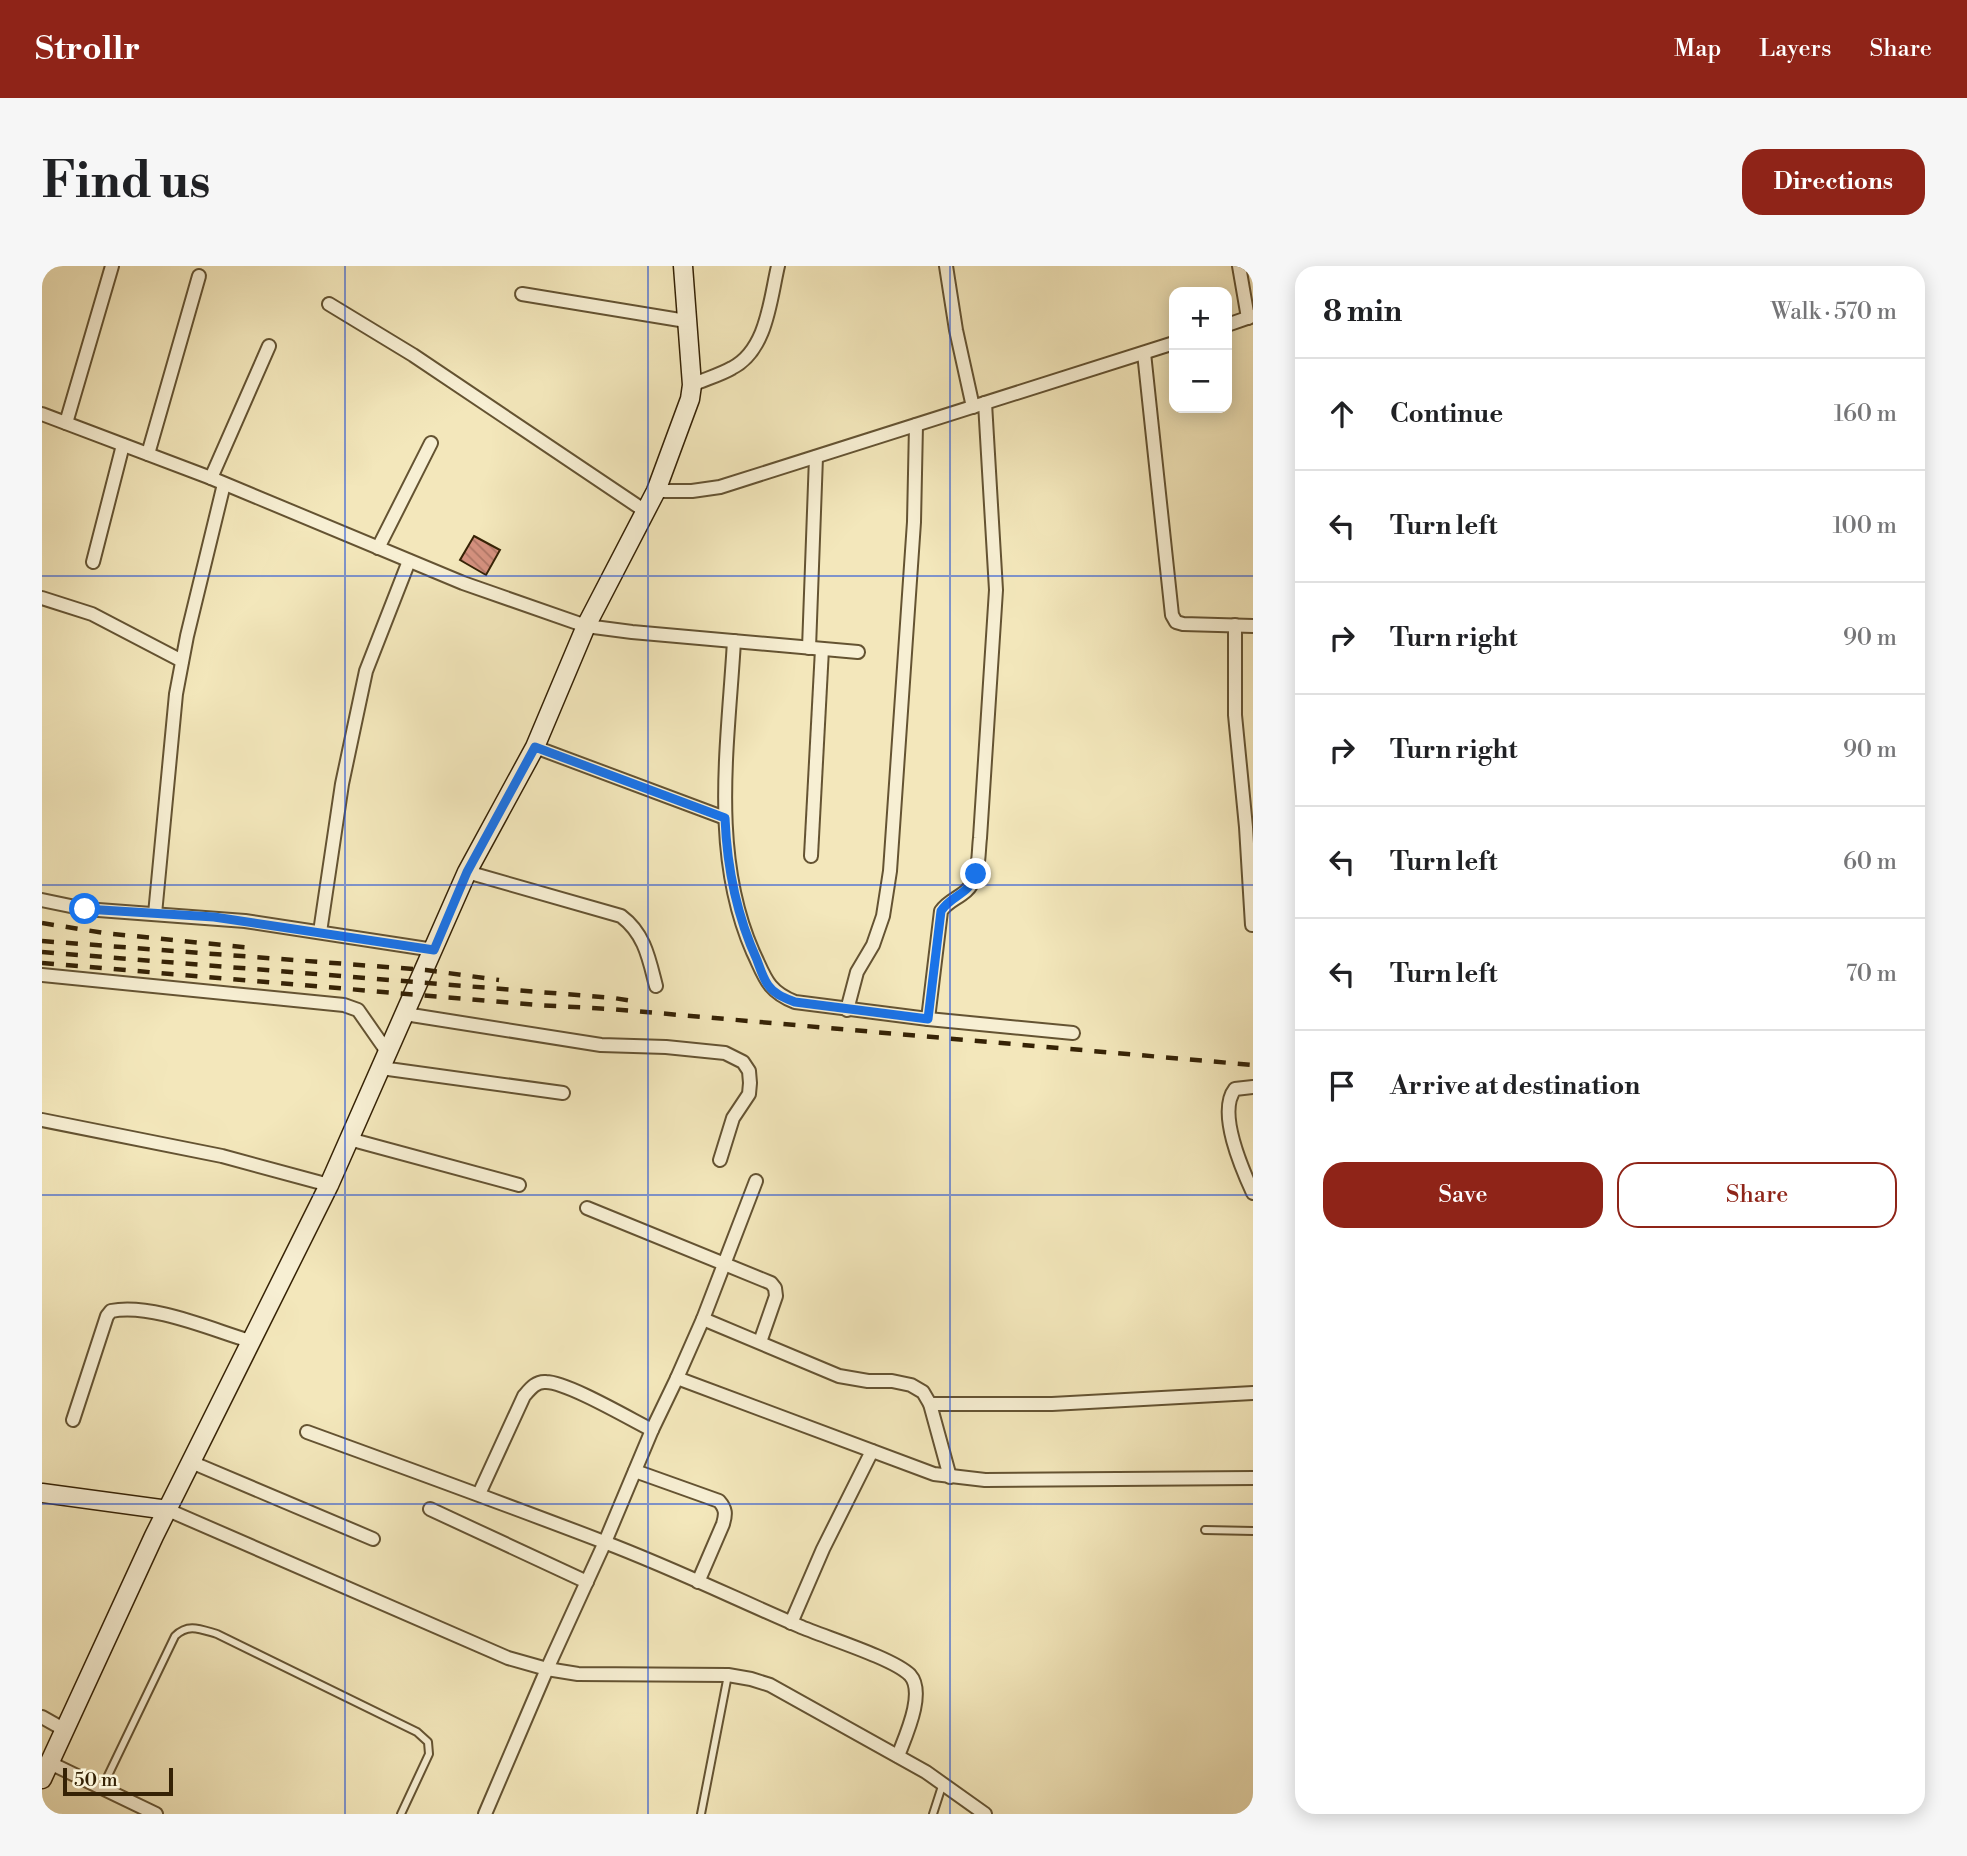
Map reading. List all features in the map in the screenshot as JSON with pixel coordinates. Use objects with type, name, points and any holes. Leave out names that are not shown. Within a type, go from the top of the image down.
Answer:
[{"type":"street","points":[[66,423],[112,266]]},
{"type":"street","points":[[156,1814],[102,1788],[46,1771],[153,1536],[329,1185],[467,872],[535,747],[586,626],[656,491],[690,400],[692,385],[683,266]]},
{"type":"street","points":[[692,385],[734,367],[747,358],[764,328],[778,266]]},
{"type":"street","points":[[928,1019],[941,911],[947,902],[972,886],[976,874],[996,590],[979,405],[956,330],[946,266]]},
{"type":"street","points":[[1232,323],[1250,317],[1239,266]]},
{"type":"street","points":[[148,454],[199,276]]},
{"type":"street","points":[[522,294],[686,321]]},
{"type":"street","points":[[329,304],[413,355],[645,511]]},
{"type":"street","points":[[656,491],[692,492],[720,487],[1169,344]]},
{"type":"street","points":[[211,478],[269,346]]},
{"type":"street","points":[[1144,353],[1172,615],[1176,622],[1183,624],[1253,625]]},
{"type":"street","points":[[42,414],[211,478],[463,583],[586,626],[858,652]]},
{"type":"street","points":[[847,1010],[857,972],[873,945],[883,916],[890,871],[914,522],[916,425]]},
{"type":"street","points":[[378,548],[431,443]]},
{"type":"street","points":[[93,562],[123,444]]},
{"type":"street","points":[[808,648],[816,457]]},
{"type":"street","points":[[155,914],[164,798],[182,661],[224,484]]},
{"type":"street","points":[[320,932],[342,784],[366,671],[409,561]]},
{"type":"street","points":[[42,598],[92,614],[182,661]]},
{"type":"street","points":[[1236,625],[1236,715],[1252,925]]},
{"type":"street","points":[[734,641],[725,818],[727,856],[733,894],[745,933],[768,985],[778,995],[795,1002],[847,1010],[1073,1033]]},
{"type":"street","points":[[811,856],[822,649]]},
{"type":"street","points":[[535,747],[725,818]]},
{"type":"street","points":[[467,872],[621,916],[639,934],[648,950],[656,986]]},
{"type":"street","points":[[42,900],[85,909],[214,917],[434,950]]},
{"type":"street","points":[[42,975],[344,1005],[358,1010],[384,1060]]},
{"type":"street","points":[[405,1014],[601,1045],[677,1047],[725,1053],[743,1062],[750,1071],[750,1094],[733,1118],[719,1160]]},
{"type":"street","points":[[384,1060],[563,1093]]},
{"type":"street","points":[[1253,1087],[1235,1089],[1229,1096],[1232,1136],[1239,1162],[1253,1193]]},
{"type":"street","points":[[42,1120],[222,1156],[329,1185]]},
{"type":"street","points":[[349,1139],[519,1185]]},
{"type":"street","points":[[485,1814],[703,1319],[756,1181]]},
{"type":"street","points":[[587,1208],[771,1283],[776,1296],[760,1342]]},
{"type":"street","points":[[73,1420],[107,1316],[111,1311],[132,1308],[152,1311],[250,1341]]},
{"type":"street","points":[[703,1319],[839,1376],[911,1385],[923,1392],[930,1404],[950,1477]]},
{"type":"street","points":[[677,1378],[934,1474],[950,1477],[985,1480],[1253,1478]]},
{"type":"street","points":[[479,1494],[524,1396],[532,1386],[545,1381],[566,1388],[652,1430]]},
{"type":"street","points":[[930,1404],[1052,1404],[1253,1394]]},
{"type":"street","points":[[307,1432],[605,1542],[791,1623],[884,1660],[910,1675],[914,1683],[916,1697],[912,1716],[898,1756]]},
{"type":"street","points":[[791,1623],[872,1451]]},
{"type":"street","points":[[191,1462],[373,1539]]},
{"type":"street","points":[[635,1471],[719,1501],[725,1508],[723,1524],[698,1582]]},
{"type":"street","points":[[42,1493],[168,1510],[508,1658],[547,1669],[578,1674],[728,1675],[769,1685],[898,1756],[943,1783],[985,1814]]},
{"type":"street","points":[[430,1509],[587,1582]]},
{"type":"street","points":[[42,1717],[65,1730]]},
{"type":"lane","points":[[1205,1530],[1253,1531]]},
{"type":"lane","points":[[102,1788],[175,1636],[183,1629],[196,1627],[216,1634],[417,1732],[428,1742],[429,1754],[401,1814]]},
{"type":"lane","points":[[701,1814],[728,1675]]},
{"type":"lane","points":[[933,1814],[943,1783]]},
{"type":"building","points":[[474,536],[500,550],[486,575],[460,560]]},
{"type":"railway","points":[[42,923],[104,933],[252,948]]},
{"type":"railway","points":[[42,941],[426,970],[499,980]]},
{"type":"railway","points":[[42,952],[638,1002]]},
{"type":"railway","points":[[42,963],[1253,1065]]},
{"type":"route","points":[[85,909],[214,917],[434,950],[467,872],[535,747],[725,818],[733,894],[745,933],[768,985],[778,995],[795,1002],[928,1019],[941,911],[947,902],[972,886],[976,874]]}]
